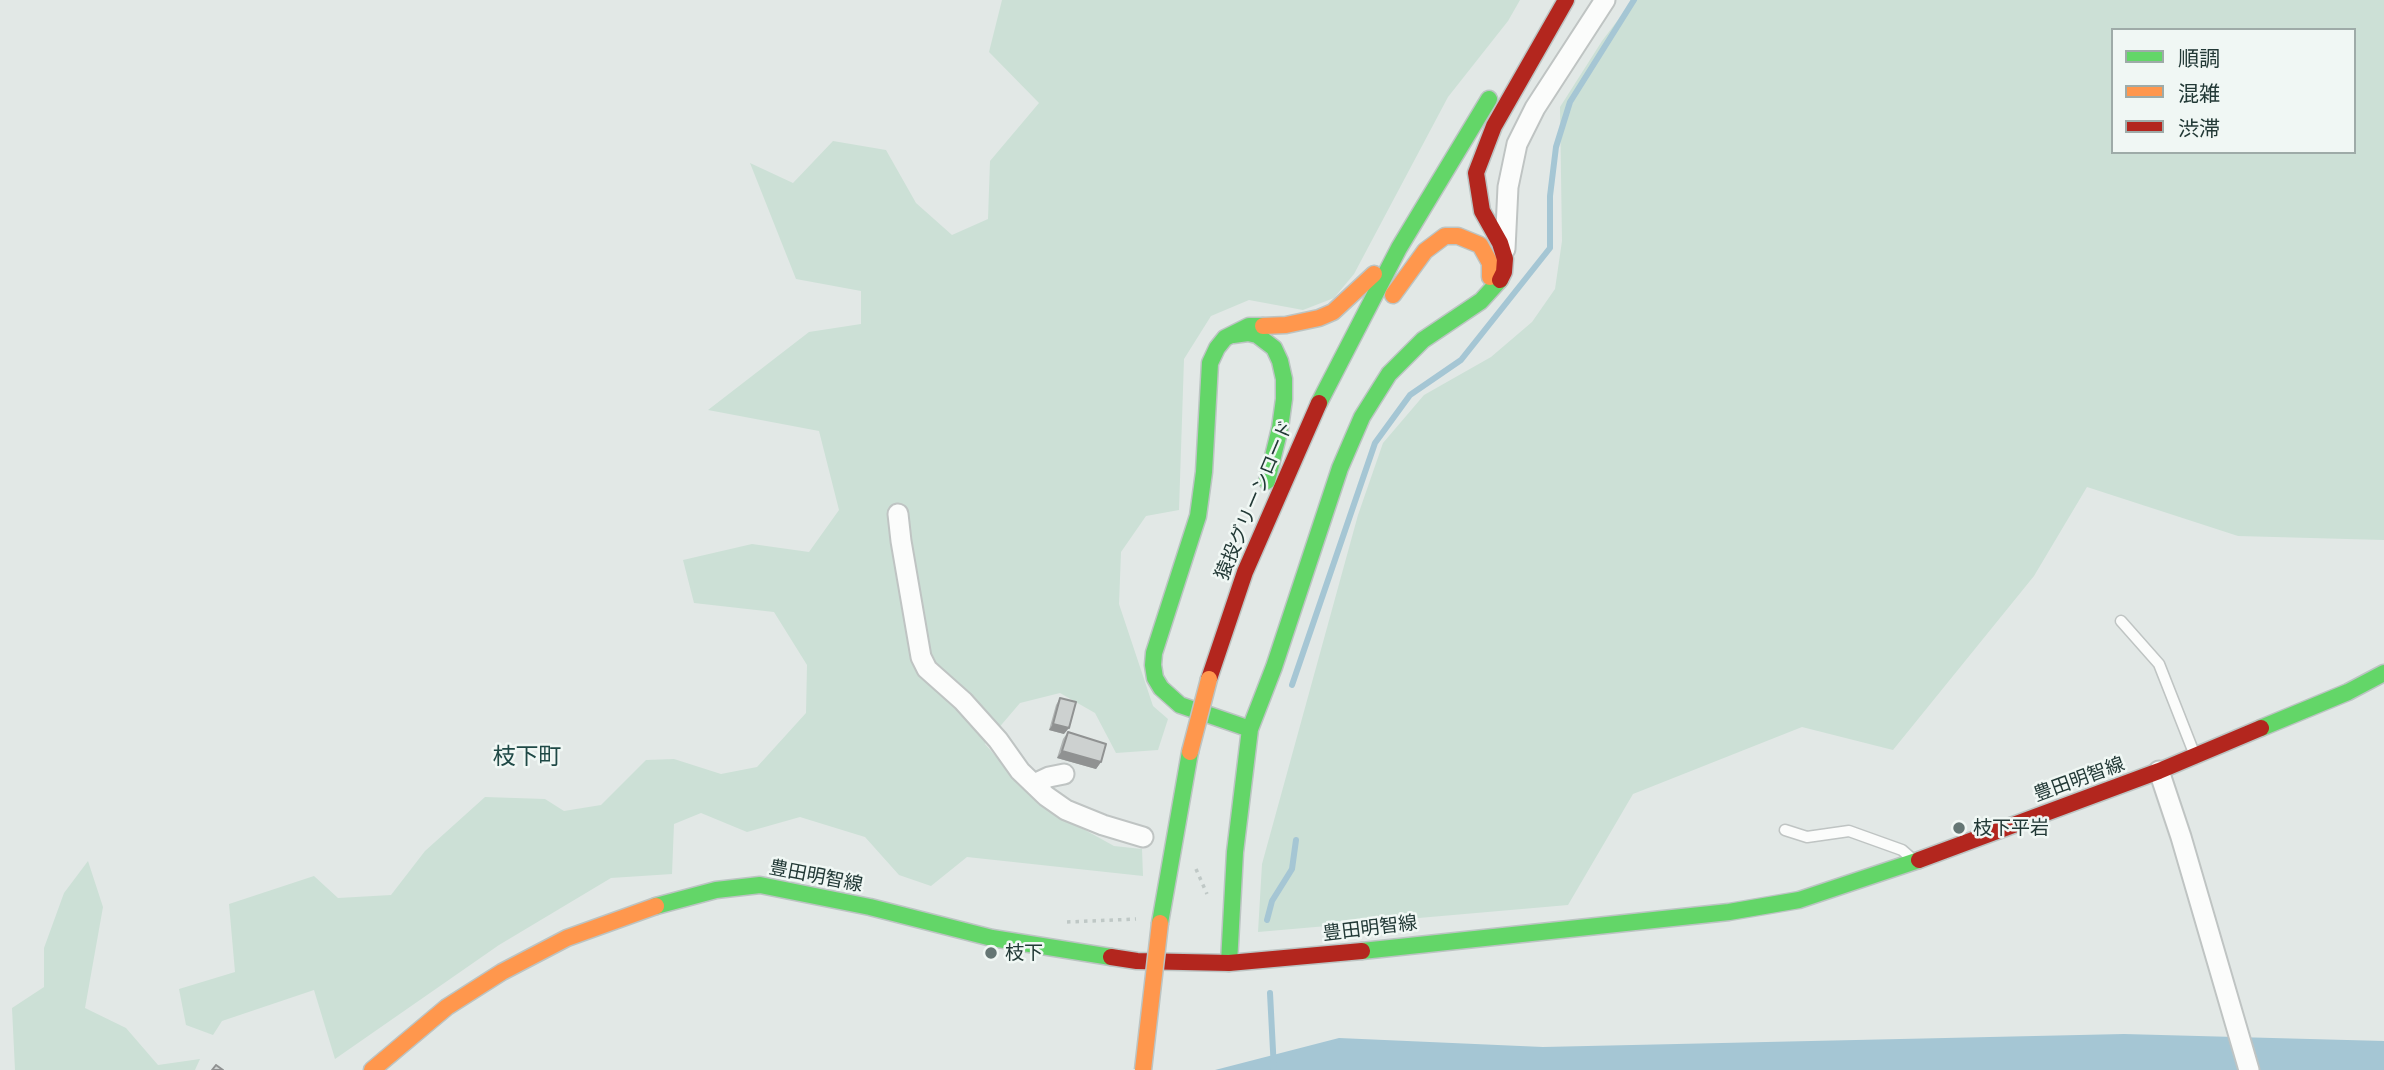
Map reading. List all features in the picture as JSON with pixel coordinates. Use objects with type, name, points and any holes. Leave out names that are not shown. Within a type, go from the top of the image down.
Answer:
[{"type":"main road","points":[[1518,51],[1549,0]]},
{"type":"main road","points":[[1229,963],[1235,852],[1250,729],[1340,468],[1375,394],[1405,356],[1442,325],[1481,301],[1498,284],[1504,272],[1505,259],[1500,243],[1482,211],[1476,173],[1494,126],[1566,0]]},
{"type":"main road","name":"猿投グリーンロード","points":[[1143,1070],[1154,921],[1190,752],[1209,679],[1245,572],[1277,493],[1342,355],[1399,248],[1498,84]]},
{"type":"main road","points":[[1277,493],[1359,349],[1399,286],[1425,251],[1446,236],[1458,236],[1480,245],[1490,263],[1491,276],[1487,287],[1467,309]]},
{"type":"main road","points":[[1250,729],[1180,705],[1161,688],[1155,678],[1153,665],[1154,653],[1198,516],[1204,472],[1210,363],[1225,338],[1249,326],[1302,323],[1333,312],[1361,288],[1399,248]]},
{"type":"main road","points":[[1225,338],[1248,333],[1266,340],[1274,348],[1284,379],[1280,428],[1245,572]]},
{"type":"main road","name":"豊田明智線","points":[[372,1070],[447,1007],[502,972],[567,938],[643,909],[716,890],[760,885],[870,907],[992,938],[1137,961],[1229,963],[1729,912],[1799,900],[1915,862],[2159,771],[2348,692],[2384,673]]},
{"type":"street","points":[[1505,259],[1508,187],[1517,144],[1535,108],[1605,0]]},
{"type":"street","points":[[898,514],[921,657],[927,669],[962,701],[998,740],[1020,771],[1066,810],[1143,837]]},
{"type":"street","points":[[2159,771],[2249,1070]]},
{"type":"street","points":[[1034,785],[1049,777],[1064,774]]},
{"type":"lane","points":[[2121,621],[2159,664],[2195,756]]},
{"type":"lane","points":[[1785,830],[1807,837],[1849,831],[1902,850],[1915,862]]},
{"type":"path","points":[[1192,859],[1211,905]]},
{"type":"path","points":[[1056,923],[1154,921]]},
{"type":"green space","points":[[1002,0],[1520,0],[1508,21],[1448,97],[1354,274],[1334,298],[1303,310],[1249,300],[1211,316],[1184,359],[1179,510],[1146,516],[1121,552],[1119,604],[1153,706],[1168,719],[1158,750],[1116,753],[1095,713],[1060,693],[1020,703],[985,744],[1038,804],[1114,846],[1142,849],[1143,876],[967,857],[931,886],[899,875],[865,837],[800,817],[747,832],[701,813],[674,824],[672,874],[611,878],[499,945],[335,1059],[314,990],[222,1021],[213,1035],[186,1025],[179,989],[235,972],[229,904],[314,876],[338,898],[391,895],[425,851],[485,797],[545,799],[564,811],[601,805],[646,760],[674,759],[721,774],[757,767],[806,713],[807,665],[774,612],[694,603],[683,560],[752,544],[809,552],[839,510],[819,431],[708,410],[809,332],[861,324],[861,291],[796,279],[750,163],[793,183],[833,141],[886,150],[916,203],[952,235],[988,219],[990,161],[1039,103],[989,52]]},
{"type":"green space","points":[[1633,0],[2384,0],[2384,540],[2238,536],[2087,487],[2034,576],[1893,750],[1802,727],[1633,794],[1568,905],[1258,932],[1262,864],[1358,515],[1383,443],[1424,395],[1491,357],[1532,322],[1555,289],[1562,241],[1560,107],[1602,41]]},
{"type":"green space","points":[[88,861],[103,907],[85,1008],[126,1028],[158,1065],[200,1059],[195,1070],[15,1070],[12,1008],[44,987],[44,948],[64,893]]},
{"type":"water","points":[[2124,1034],[2384,1041],[2384,1070],[1215,1070],[1339,1038],[1543,1047]]},
{"type":"building","points":[[1060,698],[1076,702],[1069,728],[1053,724]]},
{"type":"building","points":[[1068,732],[1106,744],[1101,762],[1062,751]]},
{"type":"waterway","points":[[1292,685],[1375,443],[1410,395],[1461,360],[1550,248],[1550,196],[1556,147],[1570,102],[1634,0]]},
{"type":"waterway","points":[[1267,920],[1272,901],[1292,869],[1296,840]]},
{"type":"waterway","points":[[1270,993],[1274,1070]]},
{"type":"traffic: fast","points":[[1319,403],[1399,248],[1489,99]]},
{"type":"traffic: fast","points":[[1229,963],[1235,852],[1250,729],[1274,667],[1340,468],[1362,417],[1389,374],[1423,340],[1481,301],[1500,280]]},
{"type":"traffic: fast","points":[[1250,729],[1180,705],[1161,688],[1155,678],[1153,665],[1154,653],[1198,516],[1204,472],[1210,363],[1225,338],[1249,326],[1263,326]]},
{"type":"traffic: fast","points":[[1233,335],[1257,335],[1274,348],[1280,361],[1284,399],[1267,481]]},
{"type":"traffic: fast","points":[[2261,728],[2348,692],[2384,673]]},
{"type":"traffic: fast","points":[[1160,923],[1190,752]]},
{"type":"traffic: fast","points":[[1362,951],[1729,912],[1799,900],[1919,860]]},
{"type":"traffic: fast","points":[[656,906],[716,890],[760,885],[870,907],[992,938],[1111,957]]},
{"type":"traffic: slow","points":[[1393,295],[1425,251],[1445,236],[1458,236],[1480,245],[1490,263],[1490,277]]},
{"type":"traffic: slow","points":[[1263,326],[1286,325],[1333,312],[1374,274]]},
{"type":"traffic: slow","points":[[1190,752],[1209,679]]},
{"type":"traffic: slow","points":[[372,1070],[447,1007],[502,972],[567,938],[656,906]]},
{"type":"traffic: slow","points":[[1143,1070],[1160,923]]},
{"type":"traffic: jam","points":[[1500,280],[1505,259],[1500,243],[1482,211],[1476,173],[1494,126],[1566,0]]},
{"type":"traffic: jam","points":[[1209,679],[1245,572],[1319,403]]},
{"type":"traffic: jam","points":[[1919,860],[2159,771],[2261,728]]},
{"type":"traffic: jam","points":[[1111,957],[1137,961],[1229,963],[1362,951]]},
{"type":"place","name":"枝下平岩","points":[[1959,828]]},
{"type":"place","name":"枝下","points":[[991,953]]},
{"type":"district","name":"枝下町","points":[[527,756]]}]
